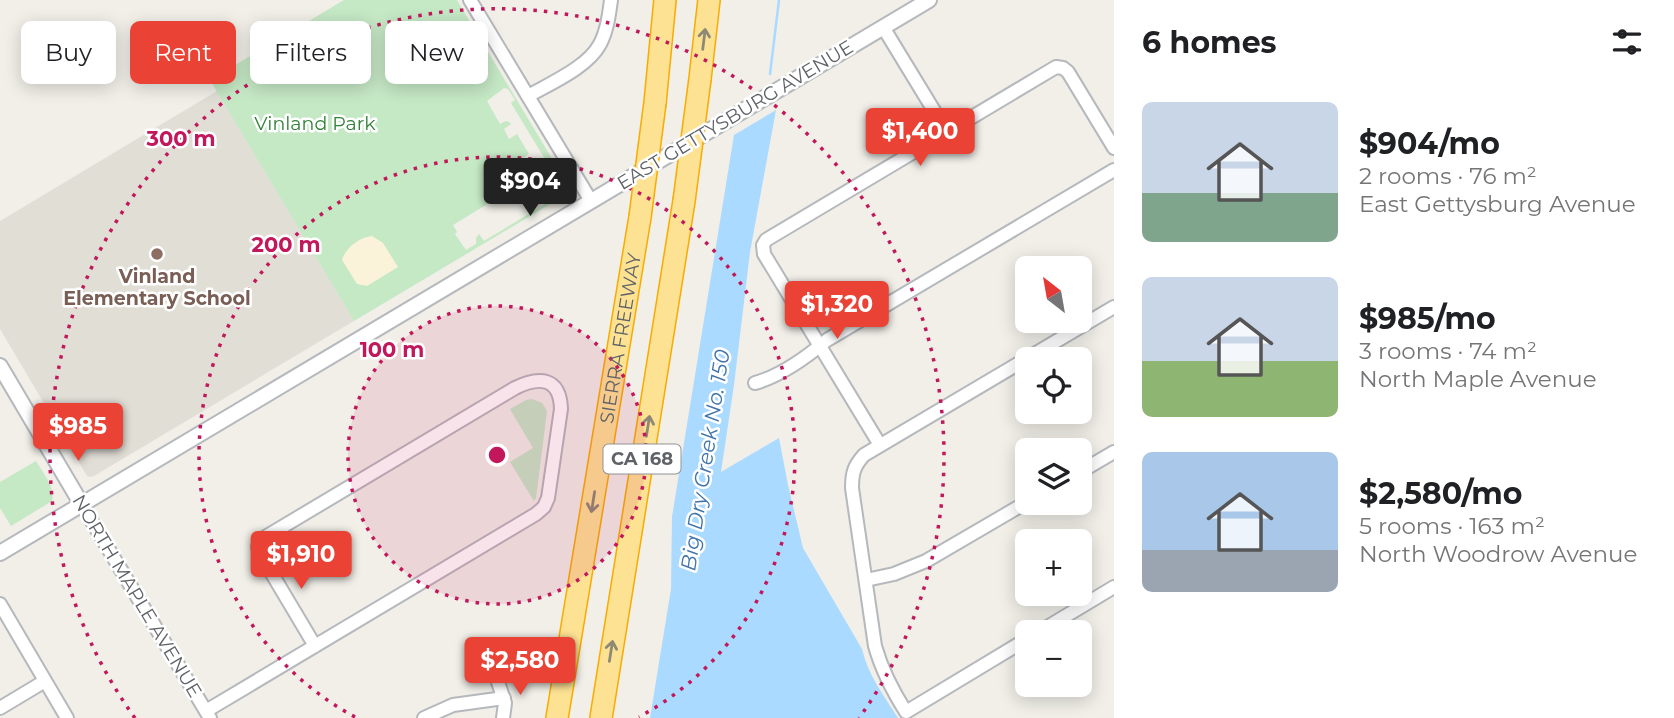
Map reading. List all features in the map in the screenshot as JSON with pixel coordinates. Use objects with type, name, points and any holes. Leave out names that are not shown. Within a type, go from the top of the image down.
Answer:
[{"type":"highway","name":"SIERRA FREEWAY","points":[[557,718],[640,217],[665,0]]},
{"type":"highway","name":"CA 168","points":[[601,718],[684,201],[709,0]]},
{"type":"street","points":[[470,0],[591,201]]},
{"type":"street","points":[[528,96],[580,65],[594,53],[604,34],[611,0]]},
{"type":"street","name":"EAST GETTYSBURG AVENUE","points":[[0,553],[929,0]]},
{"type":"street","points":[[883,27],[947,132]]},
{"type":"street","points":[[880,445],[764,254],[763,245],[769,237],[1059,66],[1069,74],[1114,148]]},
{"type":"street","points":[[755,383],[773,376],[827,340],[1114,170]]},
{"type":"street","points":[[1015,646],[906,712],[880,666],[875,646],[852,476],[855,466],[864,455],[1114,307]]},
{"type":"street","name":"NORTH MAPLE AVENUE","points":[[0,366],[208,714]]},
{"type":"street","points":[[208,714],[544,507],[548,498],[561,409],[559,394],[551,383],[539,380],[515,388],[262,540],[258,547],[262,557],[315,646]]},
{"type":"street","points":[[1092,465],[1114,452]]},
{"type":"street","points":[[866,580],[894,575],[918,565],[1015,509]]},
{"type":"street","points":[[1059,620],[1114,587]]},
{"type":"street","points":[[0,604],[67,718]]},
{"type":"street","points":[[498,679],[504,698],[503,718]]},
{"type":"street","points":[[0,708],[45,681]]},
{"type":"street","points":[[424,718],[453,705],[504,698]]},
{"type":"shaded area","name":"Vinland Elementary School","points":[[217,91],[354,321],[89,477],[0,329],[0,221]]},
{"type":"green space","name":"Vinland Park","points":[[344,0],[457,0],[470,21],[385,21],[385,84],[488,84],[488,52],[569,187],[567,194],[354,321],[212,84],[236,84],[236,64],[250,56],[250,84],[371,84],[371,21],[309,21]],"holes":[[[504,88],[508,89],[515,100],[511,103],[560,184],[556,187],[560,195],[484,241],[479,234],[476,244],[466,250],[455,234],[457,232],[453,225],[530,178],[536,186],[545,181],[544,179],[536,183],[521,159],[529,154],[517,134],[509,139],[504,129],[511,124],[506,121],[500,124],[487,101]]]},
{"type":"green space","points":[[532,399],[542,403],[547,411],[534,501],[510,462],[533,448],[510,409]]},
{"type":"green space","points":[[36,461],[51,486],[52,501],[11,526],[0,508],[0,482]]},
{"type":"sand","points":[[372,236],[383,243],[398,267],[367,286],[357,284],[342,260],[346,251],[354,244]]},
{"type":"water","points":[[776,110],[750,252],[721,472],[779,438],[803,548],[862,649],[872,676],[898,718],[650,718],[671,589],[672,517],[734,135]]},
{"type":"waterway","name":"Big Dry Creek No. 150","points":[[770,74],[779,0]]},
{"type":"place","name":"Vinland Elementary School","points":[[157,254]]}]
